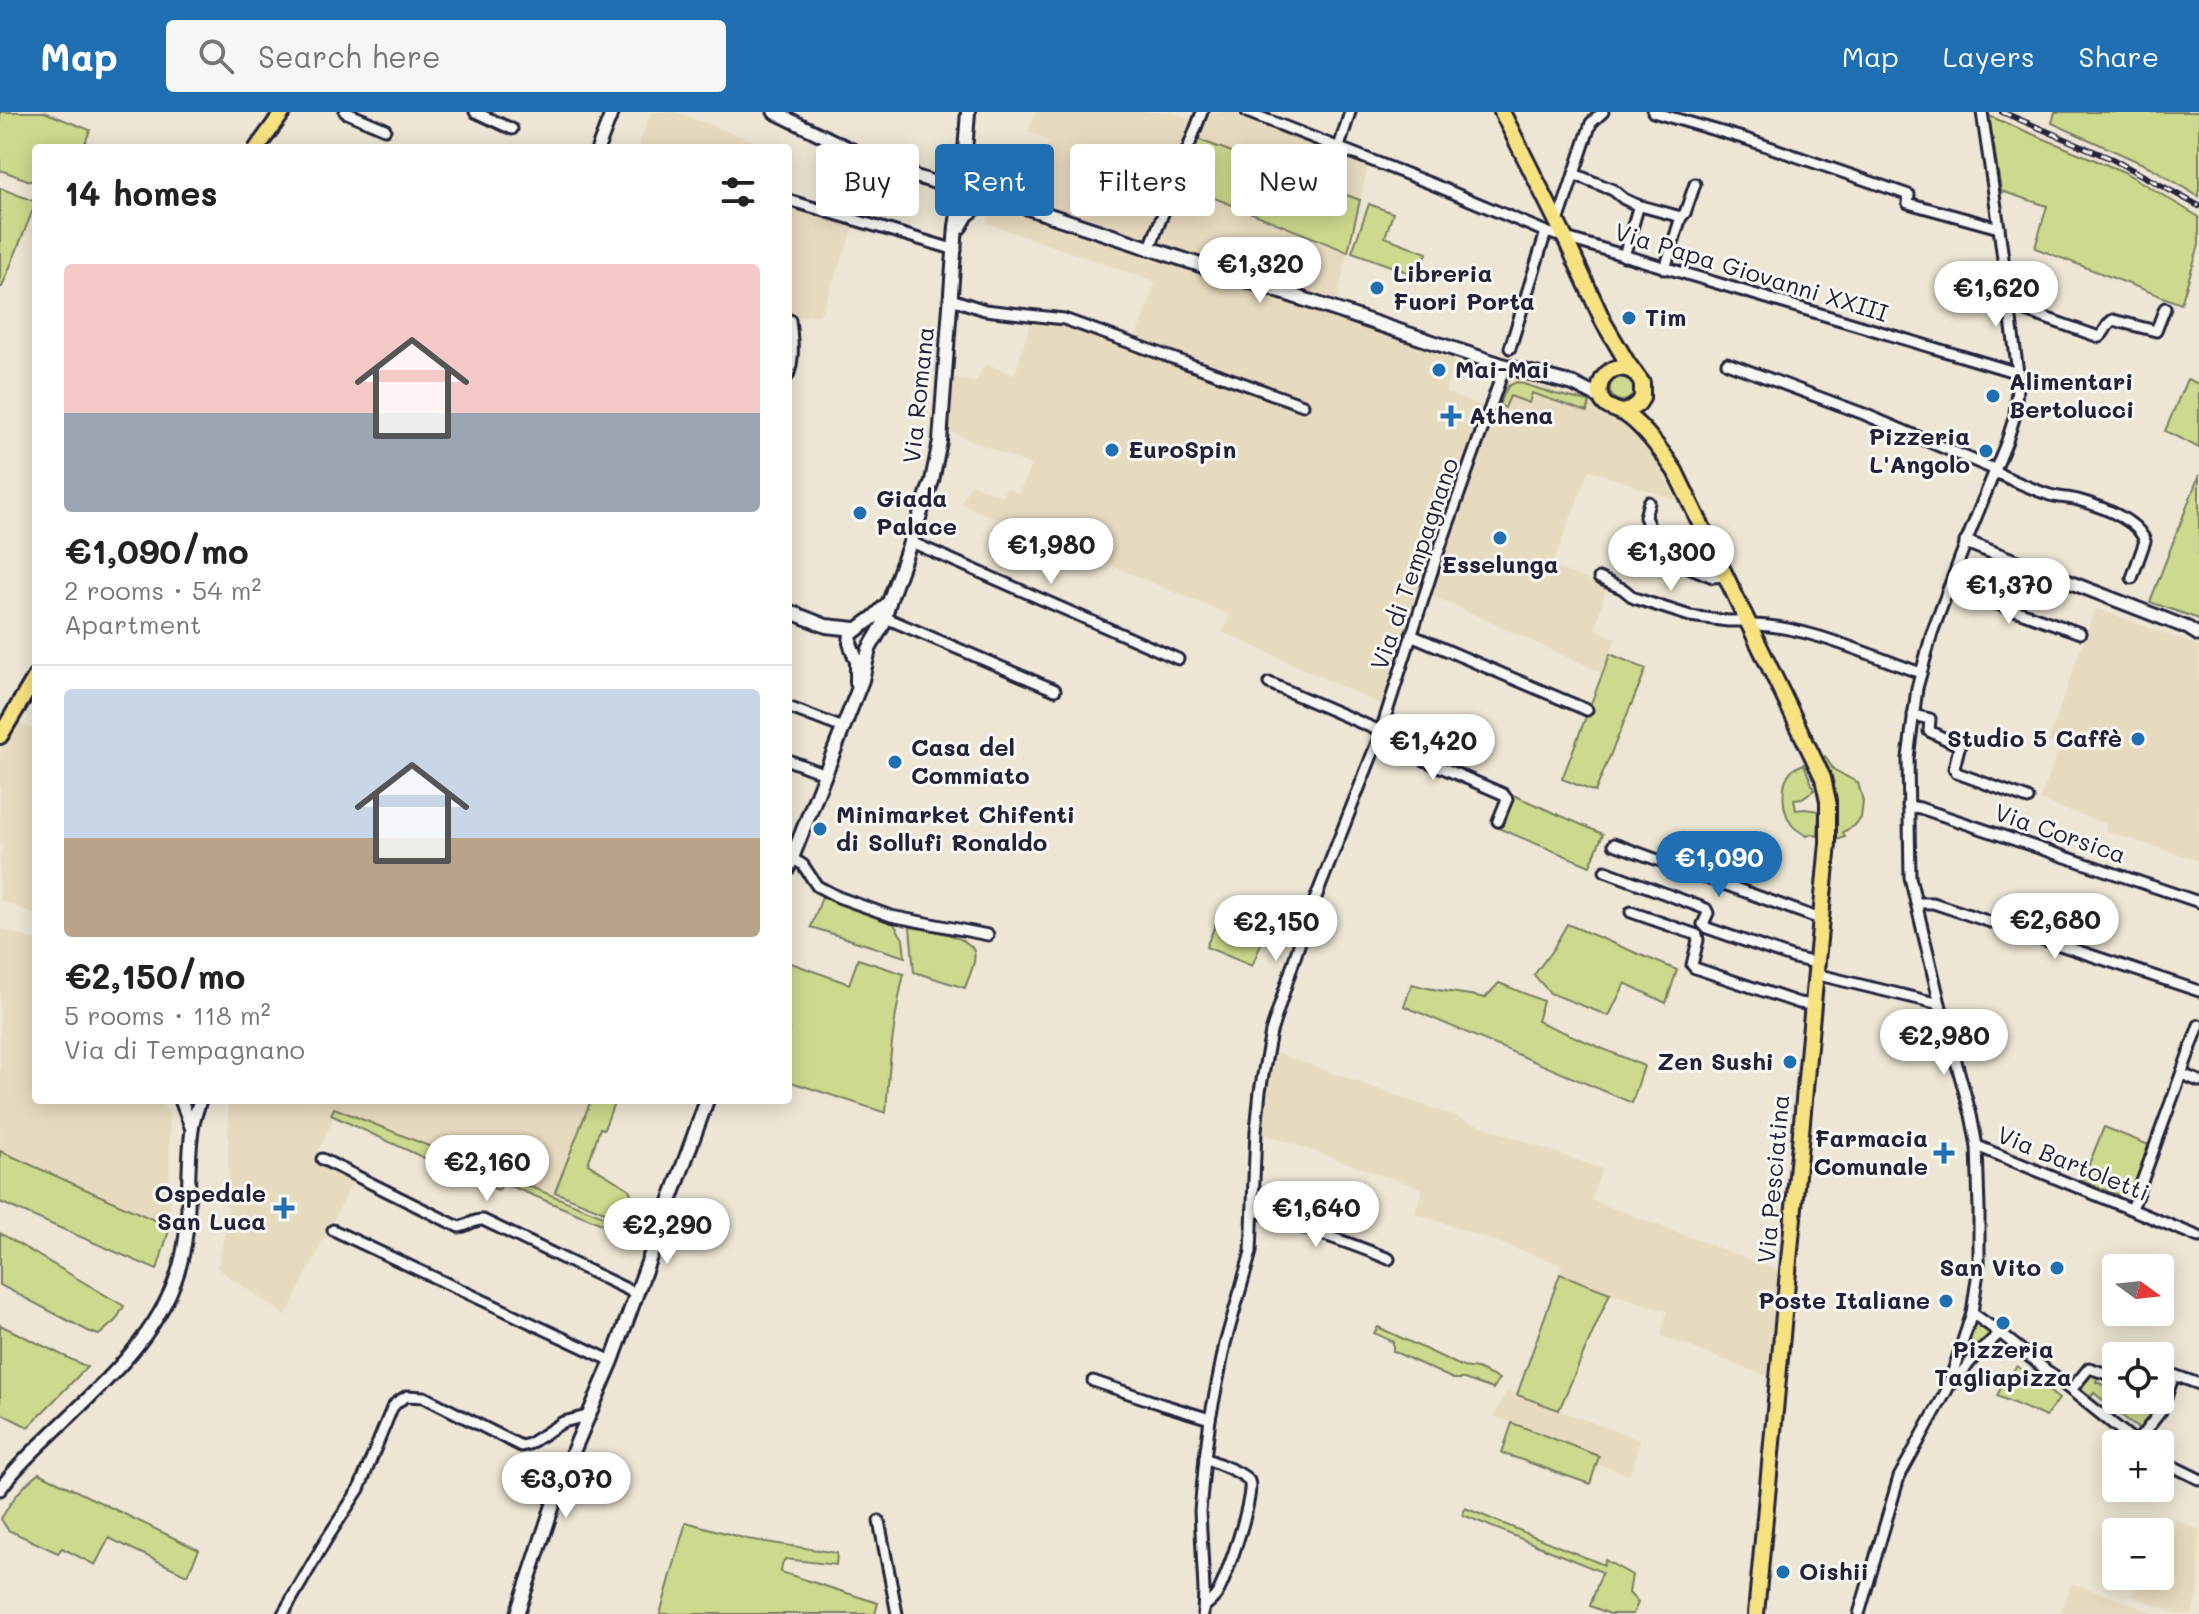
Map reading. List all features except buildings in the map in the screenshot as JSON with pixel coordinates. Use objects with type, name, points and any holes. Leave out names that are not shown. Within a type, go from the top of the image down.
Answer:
[{"type":"main road","points":[[260,144],[283,112]]},
{"type":"main road","name":"Via Romana","points":[[965,144],[968,112]]},
{"type":"main road","points":[[1051,216],[1505,366],[1573,384],[1601,398],[1611,409],[1628,411],[1642,398],[1642,383],[1604,323],[1565,238],[1552,228],[1502,112]]},
{"type":"main road","name":"Via Romana","points":[[792,858],[862,680],[871,645],[886,618],[932,481],[938,452],[958,216]]},
{"type":"main road","points":[[957,234],[966,216]]},
{"type":"main road","points":[[1601,398],[1600,383],[1609,373],[1604,323]]},
{"type":"main road","points":[[1573,384],[1621,368],[1634,372]]},
{"type":"main road","points":[[1638,404],[1653,440]]},
{"type":"main road","points":[[1622,412],[1653,440]]},
{"type":"main road","name":"Via Pesciatina","points":[[1653,440],[1680,480],[1823,778],[1829,812],[1756,1614]]},
{"type":"main road","name":"Via Romana","points":[[856,693],[857,668],[851,634],[889,602]]},
{"type":"main road","points":[[792,613],[826,626],[859,651],[871,645],[872,632],[867,628],[826,626]]},
{"type":"main road","points":[[0,736],[32,683]]},
{"type":"main road","points":[[517,1614],[559,1484],[612,1361],[706,1104]]},
{"type":"street","points":[[345,112],[385,129]]},
{"type":"street","points":[[475,112],[512,129]]},
{"type":"street","points":[[600,144],[612,112]]},
{"type":"street","points":[[774,112],[889,168],[935,182]]},
{"type":"street","points":[[1149,250],[1202,112]]},
{"type":"street","points":[[1247,112],[1331,144]]},
{"type":"street","points":[[1340,144],[1350,112]]},
{"type":"street","points":[[1510,348],[1591,123],[1603,112]]},
{"type":"street","points":[[1653,112],[1746,139],[1909,195],[1908,203],[1999,228]]},
{"type":"street","points":[[1947,1390],[1972,1313],[1979,1265],[1977,1146],[1910,877],[1908,758],[1921,673],[1932,633],[2015,415],[2018,373],[1982,112]]},
{"type":"street","points":[[1347,150],[1552,228]]},
{"type":"street","points":[[1574,174],[1613,190],[1637,205],[1681,217]]},
{"type":"street","points":[[1665,269],[1695,184]]},
{"type":"street","points":[[792,201],[956,250]]},
{"type":"street","points":[[1624,256],[1637,205]]},
{"type":"street","name":"Via Papa Giovanni XXIII","points":[[1565,238],[2018,373]]},
{"type":"street","points":[[951,299],[991,312],[1064,319],[1303,405]]},
{"type":"street","points":[[2009,305],[2099,337],[2108,322],[2113,320],[2156,331],[2165,308]]},
{"type":"street","points":[[792,343],[792,365]]},
{"type":"street","points":[[1727,363],[1864,414],[2049,495],[2077,500],[2133,524],[2145,541],[2132,578]]},
{"type":"street","name":"Via di Tempagnano","points":[[1203,1610],[1200,1511],[1205,1458],[1225,1344],[1251,1252],[1256,1131],[1271,1032],[1307,920],[1379,736],[1443,539],[1505,366]]},
{"type":"street","points":[[1649,502],[1645,517],[1662,556],[1713,577],[1725,576]]},
{"type":"street","points":[[911,542],[1178,659]]},
{"type":"street","points":[[1966,542],[2195,631]]},
{"type":"street","points":[[1599,578],[1634,598],[1690,616],[1769,624],[1819,637],[1921,673]]},
{"type":"street","points":[[1949,587],[2080,633]]},
{"type":"street","points":[[886,618],[1055,690]]},
{"type":"street","points":[[1411,635],[1587,710]]},
{"type":"street","points":[[1269,683],[1503,794],[1507,799],[1498,821]]},
{"type":"street","points":[[792,709],[843,728]]},
{"type":"street","points":[[1913,715],[1930,719],[1929,731],[1956,744],[1959,748],[1954,768],[1957,773],[2028,799]]},
{"type":"street","points":[[792,762],[825,774]]},
{"type":"street","name":"Via Corsica","points":[[1908,806],[2199,902]]},
{"type":"street","points":[[1614,844],[1820,919]]},
{"type":"street","points":[[792,863],[803,865],[817,886],[838,897],[891,916],[988,935]]},
{"type":"street","points":[[1605,871],[1706,909],[1708,913],[1703,924],[1707,928],[1816,968],[1940,1004]]},
{"type":"street","points":[[1916,903],[1933,903],[2199,991]]},
{"type":"street","points":[[1631,912],[1697,935],[1692,965],[1695,968],[1813,1005]]},
{"type":"street","points":[[2132,1209],[2199,1025]]},
{"type":"street","points":[[2182,1074],[2199,1081]]},
{"type":"street","points":[[182,1104],[192,1130]]},
{"type":"street","points":[[0,1489],[23,1461],[133,1350],[161,1311],[176,1278],[185,1241],[189,1216],[192,1130],[199,1104]]},
{"type":"street","name":"Via Bartoletti","points":[[1977,1146],[2199,1237]]},
{"type":"street","points":[[322,1159],[459,1227],[483,1220],[637,1294]]},
{"type":"street","points":[[1253,1210],[1389,1259]]},
{"type":"street","points":[[333,1230],[612,1361]]},
{"type":"street","points":[[1972,1313],[2120,1430]]},
{"type":"street","points":[[1859,1614],[1899,1477],[1947,1390],[1976,1355],[2000,1333]]},
{"type":"street","points":[[2071,1390],[2089,1368],[2102,1372]]},
{"type":"street","points":[[2174,1375],[2199,1384]]},
{"type":"street","points":[[1093,1381],[1210,1419]]},
{"type":"street","points":[[283,1614],[359,1489],[389,1413],[400,1399],[424,1397],[521,1446],[563,1422],[587,1416]]},
{"type":"street","points":[[1203,1610],[1224,1580],[1251,1489],[1245,1476],[1205,1458]]},
{"type":"street","points":[[2174,1467],[2199,1479]]},
{"type":"street","points":[[879,1521],[897,1614]]},
{"type":"shaded area","points":[[651,112],[676,112],[761,144],[639,144]]},
{"type":"shaded area","points":[[1035,112],[1171,112],[1202,123],[1209,112],[1237,112],[1316,144],[1231,144],[1231,151],[1198,139],[1196,144],[1070,144],[1070,216],[1215,216],[1215,197],[1231,204],[1231,216],[1261,216],[1348,252],[1333,316],[1456,356],[1445,392],[1484,407],[1499,371],[1565,393],[1591,397],[1607,415],[1632,427],[1641,436],[1678,501],[1589,470],[1552,566],[1607,587],[1595,628],[1616,639],[1602,673],[1422,591],[1382,705],[1223,632],[1230,615],[961,504],[970,484],[1002,496],[1006,488],[1019,493],[1031,465],[948,431],[952,377],[976,382],[985,364],[1015,375],[1031,321],[1064,323],[1133,346],[1156,282],[986,223],[990,216],[1054,216],[1054,144],[1048,144],[1049,141],[1029,132]]},
{"type":"shaded area","points":[[1347,157],[1368,165],[1360,200],[1347,195]]},
{"type":"shaded area","points":[[792,205],[816,213],[816,216],[855,225],[820,315],[792,317]]},
{"type":"shaded area","points":[[2095,608],[2199,646],[2199,861],[2105,831],[2106,824],[2040,800],[2059,748],[2048,742]]},
{"type":"shaded area","points":[[18,722],[32,729],[32,913],[0,900],[0,856],[3,847],[0,845],[0,751]]},
{"type":"shaded area","points":[[0,928],[32,940],[32,1104],[163,1104],[170,1128],[170,1227],[0,1151]]},
{"type":"shaded area","points":[[1274,1052],[1602,1169],[1591,1200],[1778,1270],[1769,1377],[1661,1336],[1667,1311],[1560,1274],[1562,1265],[1415,1213],[1422,1189],[1264,1134],[1265,1092]]},
{"type":"shaded area","name":"Ospedale San Luca","points":[[228,1104],[597,1104],[560,1203],[337,1111],[313,1162],[353,1181],[286,1316],[217,1268],[229,1212]]},
{"type":"shaded area","points":[[1507,1391],[1640,1440],[1630,1475],[1596,1464],[1598,1456],[1494,1416]]},
{"type":"shaded area","points":[[2174,1519],[2199,1529],[2199,1593],[2191,1614],[2177,1614],[2132,1596],[2134,1590],[2174,1590]]},
{"type":"shaded area","points":[[2072,1583],[2157,1614],[2060,1614]]},
{"type":"green space","points":[[0,112],[44,112],[90,130],[85,144],[32,144],[32,182],[0,170]]},
{"type":"green space","points":[[2055,112],[2199,112],[2199,197],[2152,168],[2052,123]]},
{"type":"green space","points":[[1989,116],[2124,172],[2199,217],[2199,245],[2181,304],[2035,248],[2047,206],[2001,191]]},
{"type":"green space","points":[[1215,146],[1231,152],[1231,205],[1215,198]]},
{"type":"green space","points":[[0,188],[32,200],[32,212],[0,287]]},
{"type":"green space","points":[[1347,195],[1360,200],[1348,252],[1259,216],[1347,216]]},
{"type":"green space","points":[[1369,204],[1393,213],[1385,237],[1427,253],[1418,276],[1352,252]]},
{"type":"green space","points":[[1622,377],[1631,380],[1634,389],[1631,398],[1622,401],[1613,398],[1610,389],[1613,380]]},
{"type":"green space","points":[[2187,379],[2199,384],[2199,448],[2165,431]]},
{"type":"green space","points":[[1517,382],[1590,402],[1587,412],[1532,393],[1529,403],[1510,396],[1505,408],[1499,405],[1508,386]]},
{"type":"green space","points":[[2199,475],[2199,619],[2150,602]]},
{"type":"green space","points":[[1610,654],[1646,669],[1595,792],[1562,779]]},
{"type":"green space","points":[[1825,756],[1833,769],[1858,783],[1863,801],[1861,818],[1843,832],[1845,837],[1837,840],[1835,798],[1823,759]]},
{"type":"green space","points":[[1804,764],[1814,790],[1794,799],[1796,810],[1819,811],[1818,836],[1807,836],[1795,828],[1784,805],[1788,775]]},
{"type":"green space","points":[[1513,795],[1603,834],[1590,866],[1498,828]]},
{"type":"green space","points":[[822,897],[894,924],[903,939],[905,957],[811,927]]},
{"type":"green space","points":[[1220,913],[1266,931],[1252,966],[1206,947]]},
{"type":"green space","points":[[1567,924],[1677,970],[1666,1003],[1625,983],[1609,1016],[1550,993],[1534,975]]},
{"type":"green space","points":[[910,927],[945,934],[970,945],[974,960],[965,988],[914,972]]},
{"type":"green space","points":[[858,959],[904,974],[892,1043],[886,1113],[792,1082],[792,963],[849,984]]},
{"type":"green space","points":[[1499,983],[1543,1001],[1537,1021],[1644,1066],[1632,1103],[1404,1006],[1412,984],[1485,998]]},
{"type":"green space","points":[[589,1104],[613,1104],[604,1129],[600,1128],[588,1164],[629,1189],[632,1196],[653,1205],[644,1228],[555,1192]]},
{"type":"green space","points":[[334,1108],[643,1232],[640,1240],[513,1187],[502,1185],[499,1190],[485,1186],[331,1115]]},
{"type":"green space","points":[[2104,1127],[2149,1145],[2136,1181],[2120,1196],[2082,1181]]},
{"type":"green space","points":[[0,1151],[170,1227],[157,1270],[0,1202]]},
{"type":"green space","points":[[0,1233],[124,1306],[116,1320],[99,1335],[0,1285]]},
{"type":"green space","points":[[1560,1274],[1610,1293],[1559,1410],[1517,1395]]},
{"type":"green space","points":[[1973,1323],[1988,1331],[1989,1335],[1961,1362]]},
{"type":"green space","points":[[0,1325],[87,1367],[28,1427],[0,1413]]},
{"type":"green space","points":[[1378,1327],[1463,1367],[1477,1369],[1499,1379],[1493,1389],[1464,1379],[1453,1379],[1393,1351],[1393,1342],[1374,1333]]},
{"type":"green space","points":[[2017,1366],[2059,1399],[2046,1417],[1997,1396]]},
{"type":"green space","points":[[2089,1372],[2098,1375],[2096,1382],[2102,1384],[2102,1399],[2094,1393],[2089,1399],[2077,1389]]},
{"type":"green space","points":[[2120,1414],[2154,1414],[2140,1430]]},
{"type":"green space","points":[[1512,1423],[1599,1456],[1590,1484],[1502,1453]]},
{"type":"green space","points":[[39,1473],[199,1550],[187,1575],[109,1538],[95,1565],[62,1548],[58,1553],[8,1530],[1,1519],[17,1494]]},
{"type":"green space","points":[[1465,1508],[1604,1565],[1605,1560],[1632,1575],[1629,1593],[1638,1603],[1633,1614],[1610,1614],[1590,1606],[1602,1572],[1463,1515]]},
{"type":"green space","points":[[686,1522],[747,1539],[837,1553],[836,1565],[785,1559],[781,1572],[878,1603],[875,1614],[660,1614]]},
{"type":"railway","points":[[2002,112],[2112,159],[2199,206]]},
{"type":"place","name":"Libreria Fuori Porta","points":[[1377,288]]},
{"type":"place","name":"Tim","points":[[1629,318]]},
{"type":"place","name":"Mai-Mai","points":[[1439,370]]},
{"type":"place","name":"Alimentari Bertolucci","points":[[1993,396]]},
{"type":"place","name":"Athena","points":[[1451,416]]},
{"type":"place","name":"EuroSpin","points":[[1112,450]]},
{"type":"place","name":"Pizzeria L'Angolo","points":[[1986,451]]},
{"type":"place","name":"Giada Palace","points":[[860,513]]},
{"type":"place","name":"Esselunga","points":[[1500,538]]},
{"type":"place","name":"Studio 5 Caffè","points":[[2138,739]]},
{"type":"place","name":"Casa del Commiato","points":[[895,762]]},
{"type":"place","name":"Minimarket Chifenti di Sollufi Ronaldo","points":[[820,829]]},
{"type":"place","name":"Zen Sushi","points":[[1790,1062]]},
{"type":"place","name":"Farmacia Comunale","points":[[1944,1153]]},
{"type":"place","name":"Ospedale San Luca","points":[[284,1208]]},
{"type":"place","name":"San Vito","points":[[2057,1268]]},
{"type":"place","name":"Poste Italiane","points":[[1946,1301]]},
{"type":"place","name":"Pizzeria Tagliapizza","points":[[2003,1323]]},
{"type":"place","name":"Oishii","points":[[1783,1572]]}]
